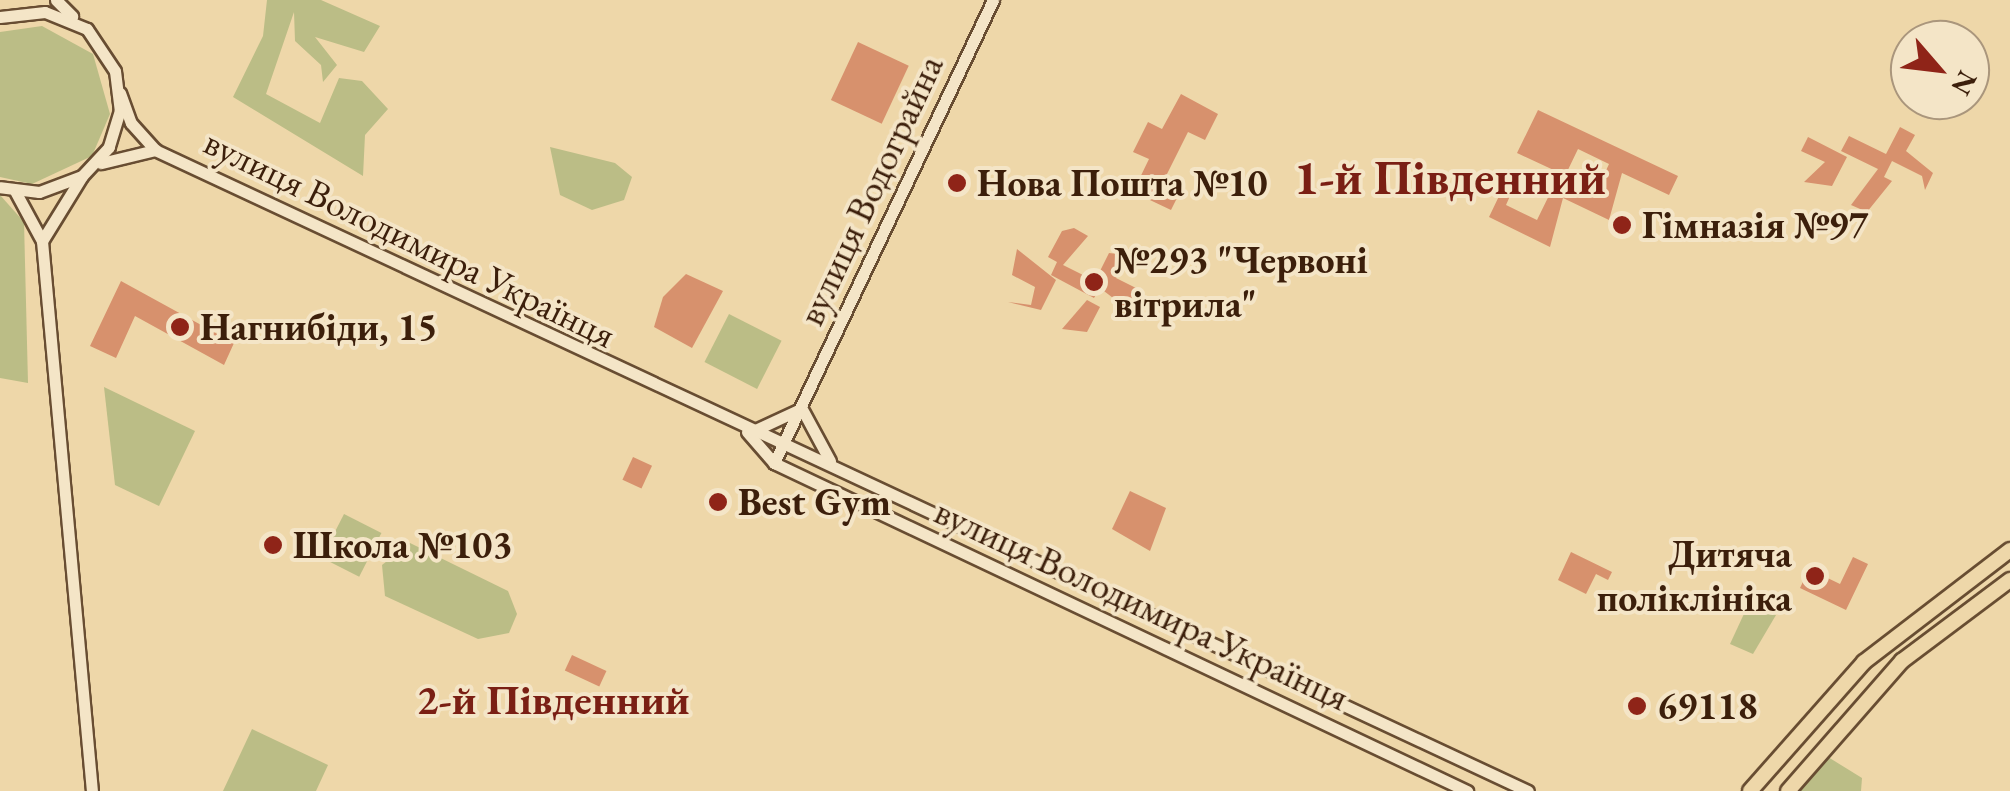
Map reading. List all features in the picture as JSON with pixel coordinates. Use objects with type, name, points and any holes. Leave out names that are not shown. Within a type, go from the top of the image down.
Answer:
[{"type":"main road","points":[[1750,791],[1864,662],[2010,550]]},
{"type":"main road","points":[[1788,791],[1902,661],[2010,580]]},
{"type":"street","points":[[0,15],[14,0]]},
{"type":"street","name":"вулиця Володимира Українця","points":[[56,0],[107,54],[131,123],[156,150],[747,432],[784,442],[833,464],[1528,791]]},
{"type":"street","name":"вулиця Водограйна","points":[[774,463],[993,0]]},
{"type":"street","points":[[0,15],[45,12],[79,22]]},
{"type":"street","points":[[42,240],[82,176],[109,147],[120,93]]},
{"type":"street","name":"вулиця Володимира Українця","points":[[15,192],[82,176],[116,155],[156,150]]},
{"type":"street","points":[[0,187],[15,192],[42,240],[92,791]]},
{"type":"street","points":[[747,432],[802,406],[812,441],[833,464]]},
{"type":"street","name":"вулиця Володимира Українця","points":[[747,432],[774,463],[1467,791]]},
{"type":"green space","points":[[267,0],[321,0],[380,26],[364,52],[315,37],[337,65],[323,82],[321,65],[295,41],[294,12],[266,94],[320,123],[339,78],[362,81],[388,109],[365,135],[363,176],[233,97],[263,36]]},
{"type":"green space","points":[[42,26],[93,54],[110,114],[92,156],[32,184],[0,177],[0,32]]},
{"type":"green space","points":[[550,147],[615,163],[632,177],[624,200],[592,210],[560,195]]},
{"type":"green space","points":[[0,195],[24,222],[28,383],[0,378]]},
{"type":"green space","points":[[729,314],[782,341],[757,389],[704,362]]},
{"type":"green space","points":[[104,387],[195,431],[159,506],[115,485]]},
{"type":"green space","points":[[344,514],[381,533],[359,577],[322,558]]},
{"type":"green space","points":[[410,543],[508,591],[517,614],[509,633],[478,639],[385,596],[382,565]]},
{"type":"green space","points":[[1749,603],[1776,615],[1753,654],[1730,644]]},
{"type":"green space","points":[[252,729],[328,765],[316,791],[223,791]]},
{"type":"green space","points":[[1828,757],[1862,778],[1861,791],[1797,791]]},
{"type":"building","points":[[858,42],[909,66],[882,124],[831,100]]},
{"type":"building","points":[[1181,94],[1218,114],[1205,140],[1188,132],[1166,176],[1184,184],[1171,210],[1133,192],[1149,159],[1133,152],[1148,122],[1162,129]]},
{"type":"building","points":[[1538,110],[1678,176],[1669,195],[1622,173],[1609,220],[1563,198],[1550,247],[1489,217],[1501,192],[1510,196],[1506,205],[1537,220],[1560,173],[1517,153]],"holes":[[[1578,149],[1609,164],[1597,190],[1565,176]]]},
{"type":"building","points":[[1900,127],[1915,135],[1906,151],[1933,173],[1925,190],[1922,176],[1892,161],[1884,177],[1892,181],[1867,212],[1851,205],[1878,169],[1841,151],[1849,136],[1886,154]]},
{"type":"building","points":[[1808,137],[1847,157],[1832,186],[1804,182],[1825,162],[1801,151]]},
{"type":"building","points":[[1074,228],[1088,236],[1063,265],[1095,281],[1109,253],[1135,256],[1116,278],[1138,289],[1134,314],[1100,288],[1094,298],[1051,275],[1057,262],[1048,257],[1062,231]]},
{"type":"building","points":[[1017,249],[1056,280],[1041,310],[1008,302],[1031,305],[1035,287],[1012,275]]},
{"type":"building","points":[[686,274],[723,291],[692,348],[654,327],[663,297]]},
{"type":"building","name":"Нагнибіди, 15","points":[[121,281],[234,343],[224,365],[135,316],[116,358],[90,346]]},
{"type":"building","points":[[1087,300],[1100,307],[1087,332],[1062,329]]},
{"type":"building","points":[[633,457],[652,466],[641,489],[622,480]]},
{"type":"building","points":[[1130,491],[1166,508],[1150,551],[1112,529]]},
{"type":"building","points":[[1571,552],[1612,572],[1608,580],[1596,574],[1586,594],[1558,580]]},
{"type":"building","name":"Дитяча поліклініка","points":[[1853,557],[1868,564],[1846,610],[1800,588],[1809,569],[1840,584]]},
{"type":"building","points":[[572,655],[606,671],[599,686],[565,670]]},
{"type":"place","name":"Нова Пошта №10","points":[[957,183]]},
{"type":"place","name":"Гімназія №97","points":[[1622,225]]},
{"type":"place","name":"№293 \"Червоні вітрила\"","points":[[1094,282]]},
{"type":"place","name":"Нагнибіди, 15","points":[[180,327]]},
{"type":"place","name":"Best Gym","points":[[718,502]]},
{"type":"place","name":"Школа №103","points":[[273,545]]},
{"type":"place","name":"Дитяча поліклініка","points":[[1815,576]]},
{"type":"place","name":"69118","points":[[1637,706]]},
{"type":"district","name":"1-й Південний","points":[[1450,178]]},
{"type":"district","name":"2-й Південний","points":[[553,700]]}]
